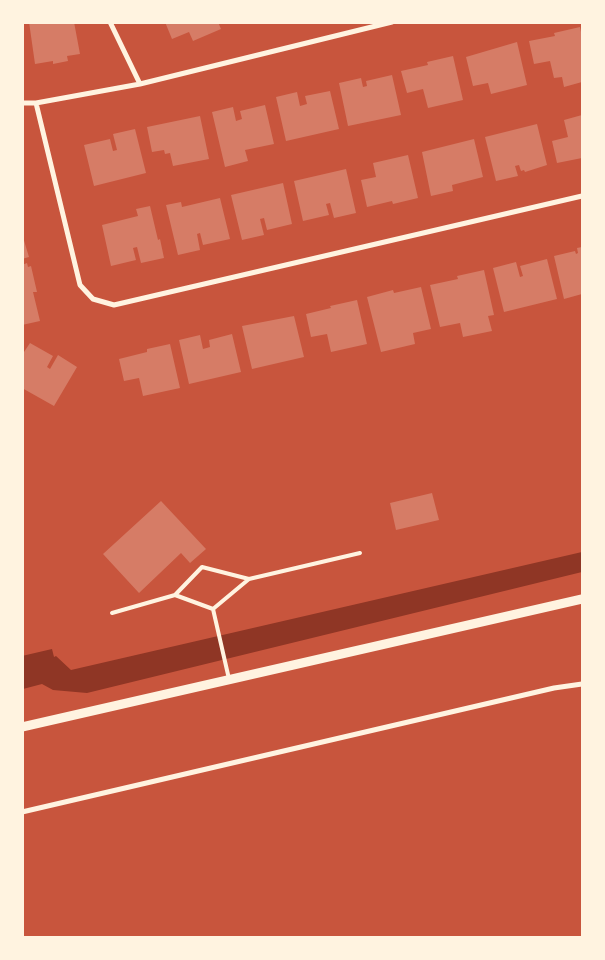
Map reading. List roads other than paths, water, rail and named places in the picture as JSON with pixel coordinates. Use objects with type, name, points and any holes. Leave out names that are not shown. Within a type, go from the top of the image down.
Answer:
[{"type":"street","points":[[110,22],[140,84]]},
{"type":"street","points":[[357,22],[361,30]]},
{"type":"street","points":[[22,103],[36,103],[140,84],[392,22]]},
{"type":"street","points":[[36,103],[80,285],[93,298],[114,305],[582,196]]},
{"type":"street","points":[[22,727],[582,598]]},
{"type":"street","points":[[22,812],[554,688],[582,684]]},
{"type":"lane","points":[[213,609],[250,580],[360,553]]},
{"type":"lane","points":[[112,613],[175,595],[202,567],[250,580]]},
{"type":"lane","points":[[175,595],[213,609]]},
{"type":"lane","points":[[213,609],[229,680]]}]
